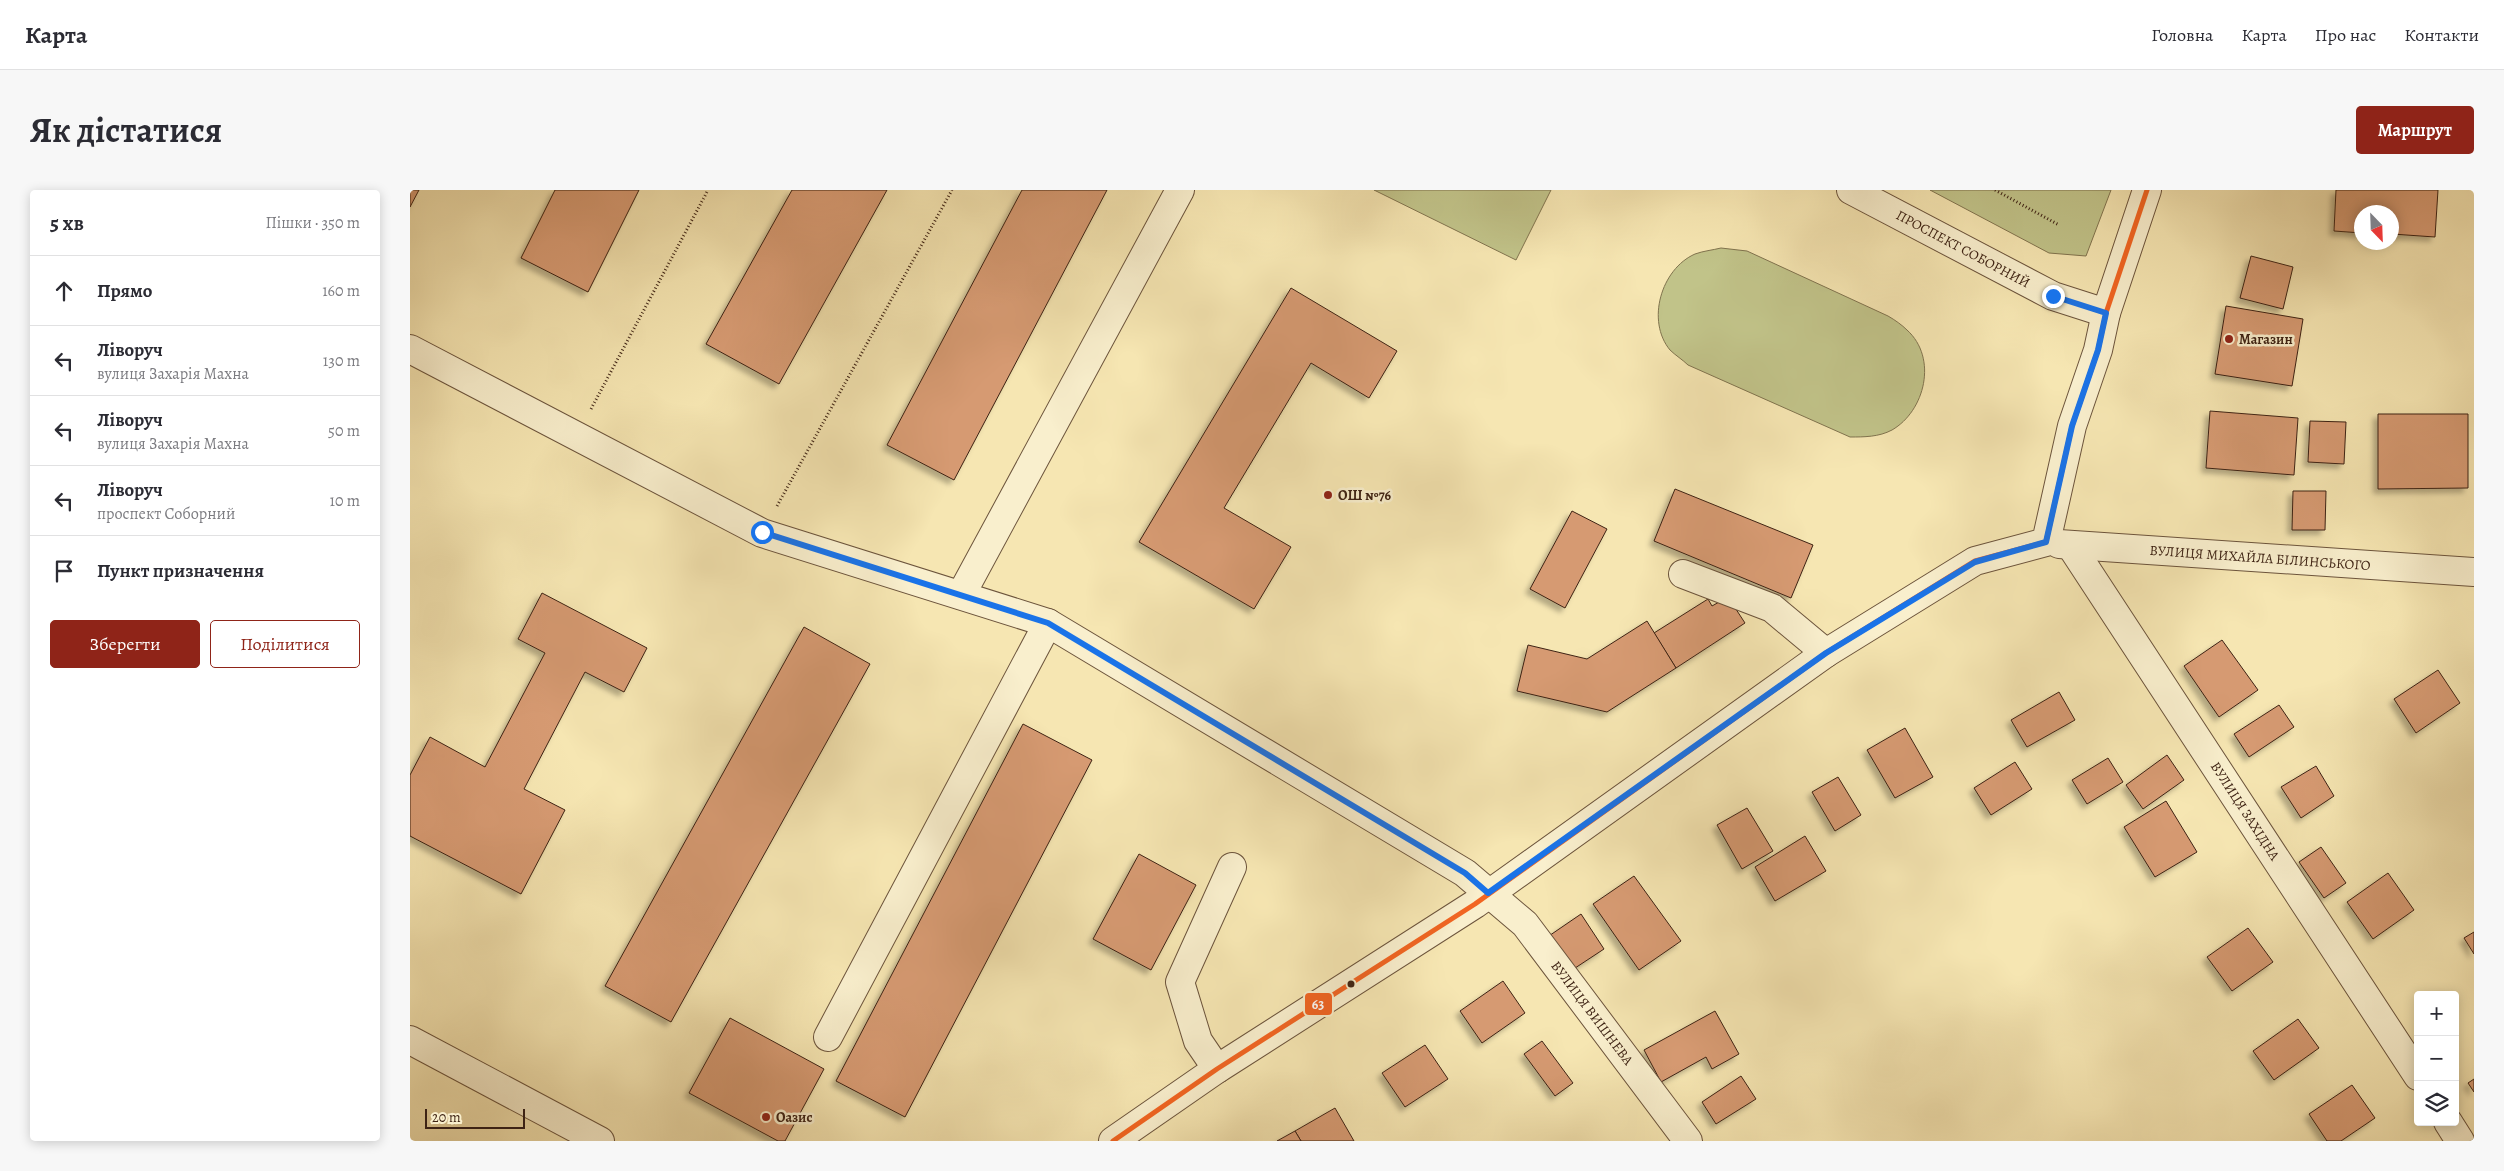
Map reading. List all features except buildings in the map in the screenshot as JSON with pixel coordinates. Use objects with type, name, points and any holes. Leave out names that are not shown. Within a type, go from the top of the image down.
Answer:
[{"type":"street","points":[[961,596],[1180,190]]},
{"type":"street","name":"ПРОСПЕКТ СОБОРНИЙ","points":[[1851,190],[2053,296],[2106,313]]},
{"type":"street","points":[[2059,544],[2072,426],[2098,350],[2106,313],[2147,190]]},
{"type":"street","name":"ВУЛИЦЯ ВИШНЕВА","points":[[410,349],[762,532],[1048,623],[1465,873],[1525,924],[1688,1141]]},
{"type":"street","name":"ВУЛИЦЯ МИХАЙЛА БІЛИНСЬКОГО","points":[[1113,1141],[1217,1068],[1488,893],[1826,653],[1975,562],[2059,544],[2474,572]]},
{"type":"street","name":"ВУЛИЦЯ ЗАХІДНА","points":[[2059,544],[2414,1070]]},
{"type":"street","points":[[1683,574],[1772,608],[1826,653]]},
{"type":"street","points":[[828,1037],[1048,623]]},
{"type":"street","points":[[1217,1068],[1198,1040],[1180,982],[1232,867]]},
{"type":"street","points":[[410,1040],[600,1141]]},
{"type":"street","points":[[2451,1126],[2460,1141]]},
{"type":"path","points":[[577,436],[708,190]]},
{"type":"path","points":[[762,532],[952,190]]},
{"type":"path","points":[[1995,190],[2059,225]]},
{"type":"green space","points":[[1374,190],[1551,190],[1516,260]]},
{"type":"green space","points":[[1930,190],[2111,190],[2086,256],[2049,253]]},
{"type":"green space","points":[[1721,248],[1747,251],[1888,316],[1905,328],[1917,342],[1925,369],[1924,383],[1913,410],[1892,430],[1866,437],[1850,437],[1688,365],[1670,350],[1663,338],[1659,325],[1658,311],[1666,283],[1673,271],[1683,261],[1695,254]]},
{"type":"transit line","name":"63","points":[[1113,1141],[1217,1069],[1475,904],[1826,653],[1975,561],[2046,542],[2072,426],[2098,350],[2106,313],[2147,190]]},
{"type":"place","name":"Магазин","points":[[2229,339]]},
{"type":"place","name":"ОШ №76","points":[[1328,495]]},
{"type":"place","name":"Оазис","points":[[766,1117]]},
{"type":"route","points":[[762,532],[1048,623],[1465,873],[1488,893],[1826,653],[1975,562],[2046,542],[2072,426],[2098,350],[2106,313],[2053,296]]}]
